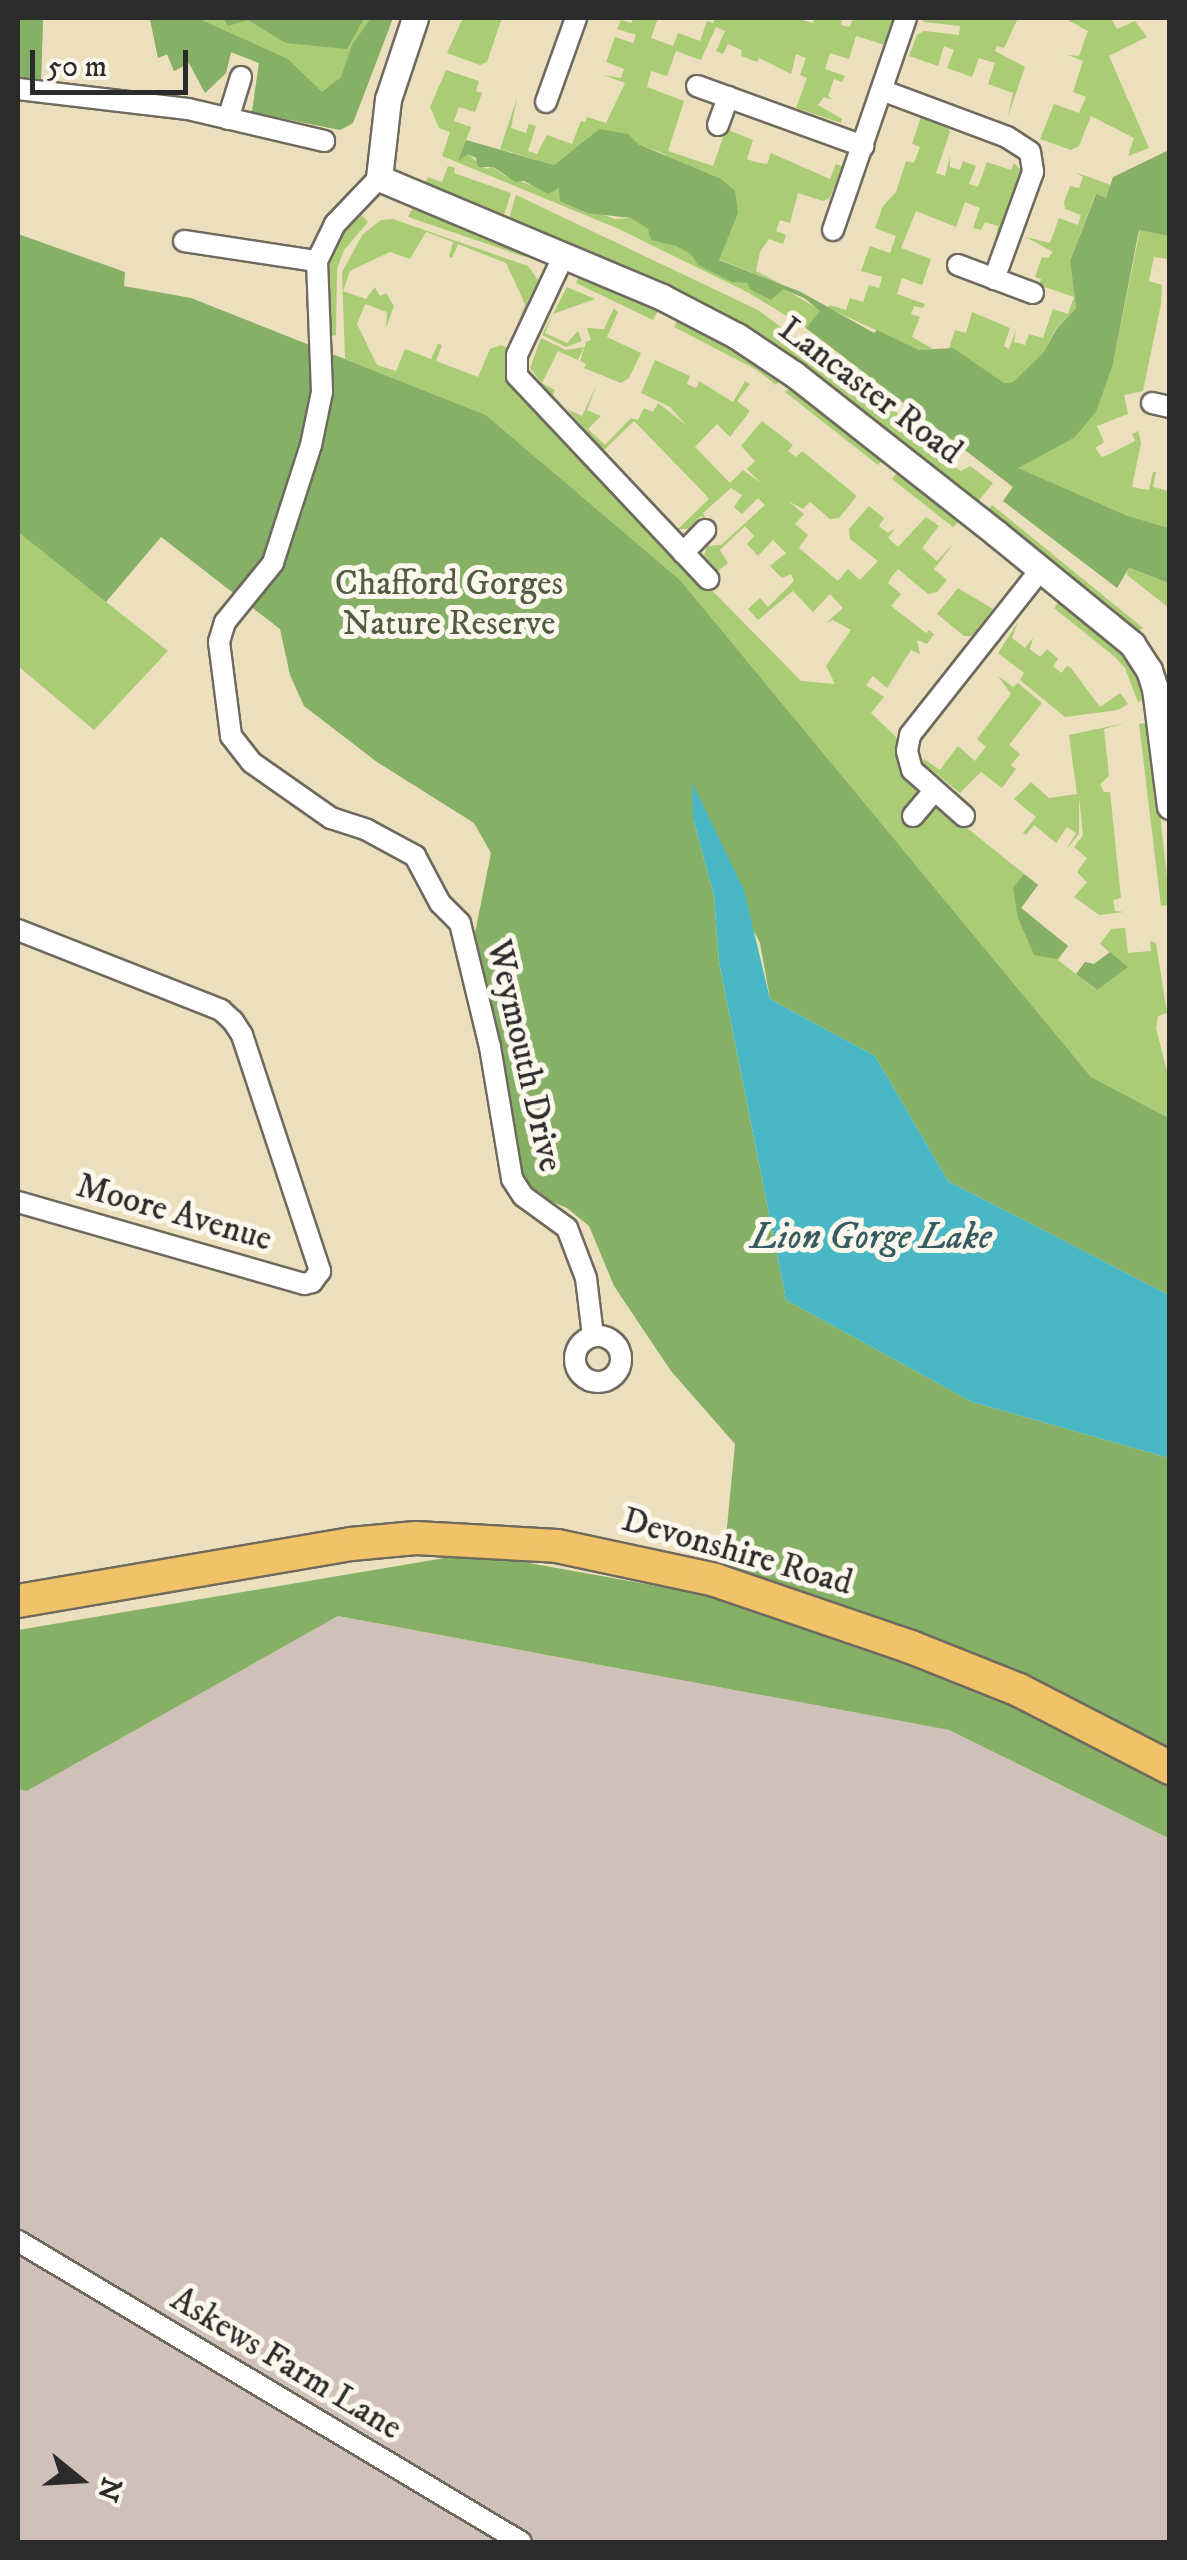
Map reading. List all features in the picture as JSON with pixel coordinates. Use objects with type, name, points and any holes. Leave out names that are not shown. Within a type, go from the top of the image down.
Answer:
[{"type":"main road","name":"Devonshire Road","points":[[18,1600],[351,1544],[416,1538],[557,1546],[714,1580],[911,1647],[1019,1690],[1170,1768]]},
{"type":"street","points":[[184,241],[317,261],[335,224],[379,178],[388,98],[416,18]]},
{"type":"street","points":[[546,102],[576,18]]},
{"type":"street","points":[[834,230],[906,18]]},
{"type":"street","points":[[228,118],[240,77]]},
{"type":"street","points":[[697,86],[863,146]]},
{"type":"street","points":[[18,89],[188,109],[324,141]]},
{"type":"street","points":[[884,91],[1007,136],[1030,152],[1033,172],[994,278]]},
{"type":"street","points":[[718,126],[728,97]]},
{"type":"street","name":"Lancaster Road","points":[[379,178],[662,298],[766,353],[1041,569],[1132,644],[1148,670],[1155,688],[1170,806]]},
{"type":"street","points":[[564,255],[516,355],[516,376],[708,579]]},
{"type":"street","name":"Weymouth Drive","points":[[317,261],[322,392],[312,445],[274,563],[225,622],[219,642],[232,736],[239,751],[331,818],[367,830],[415,856],[440,902],[460,923],[490,1048],[512,1178],[522,1196],[567,1228],[586,1278],[593,1336]]},
{"type":"street","points":[[958,265],[1033,293]]},
{"type":"street","points":[[683,553],[706,530]]},
{"type":"street","points":[[964,816],[912,770],[907,751],[910,734],[1041,569]]},
{"type":"street","points":[[913,816],[934,791]]},
{"type":"street","name":"Moore Avenue","points":[[18,930],[220,1010],[233,1020],[320,1271],[312,1282],[18,1202]]},
{"type":"street","name":"Askews Farm Lane","points":[[18,2241],[521,2542]]},
{"type":"shaded area","points":[[338,1616],[949,1730],[1169,1839],[1169,2542],[18,2542],[18,1789],[27,1791]]},
{"type":"green space","points":[[18,18],[393,18],[353,123],[340,130],[252,112],[259,63],[231,52],[226,73],[205,93],[189,63],[174,71],[167,54],[158,58],[150,19],[43,20],[41,81],[18,77]]},
{"type":"green space","points":[[18,18],[197,18],[288,59],[322,92],[341,77],[352,45],[371,18],[393,18],[353,123],[340,130],[252,112],[259,63],[231,52],[226,73],[205,93],[189,63],[174,71],[167,54],[158,58],[150,19],[43,20],[41,81],[18,77]]},
{"type":"green space","points":[[223,18],[364,18],[347,49],[286,43],[248,20],[228,26]]},
{"type":"green space","points":[[463,18],[502,18],[487,62],[480,65],[447,53]]},
{"type":"green space","points":[[634,18],[658,18],[651,38],[673,46],[678,33],[700,41],[707,21],[713,23],[715,18],[796,18],[813,23],[815,18],[842,18],[841,25],[850,27],[853,18],[893,18],[885,45],[856,36],[849,59],[830,53],[825,69],[845,76],[842,82],[834,79],[828,96],[833,100],[824,97],[818,105],[842,119],[841,123],[796,108],[807,78],[800,75],[806,58],[796,54],[791,74],[759,58],[757,62],[741,56],[742,50],[728,44],[723,54],[716,51],[725,31],[716,27],[701,60],[676,51],[667,76],[651,71],[647,87],[684,101],[668,151],[713,166],[726,129],[753,140],[747,159],[755,162],[767,164],[771,153],[830,179],[836,164],[842,166],[830,198],[823,201],[798,193],[790,223],[780,220],[776,231],[786,235],[783,244],[769,239],[760,252],[756,271],[781,284],[718,259],[733,226],[664,154],[599,129],[554,165],[500,149],[517,98],[511,128],[526,133],[529,124],[536,126],[528,151],[537,154],[547,135],[572,144],[581,121],[585,122],[587,117],[606,123],[625,83],[603,75],[621,78],[624,69],[606,62],[615,37],[633,43],[636,35],[617,29],[621,20],[631,23]]},
{"type":"green space","points":[[920,18],[1018,18],[1004,48],[997,46],[995,51],[1025,67],[1008,116],[1013,93],[988,84],[995,63],[979,58],[972,77],[947,68],[954,50],[944,46],[938,66],[909,56],[917,35],[924,31],[959,35],[960,26],[924,22]]},
{"type":"green space","points":[[1064,18],[1115,18],[1112,20],[1117,29],[1135,21],[1147,37],[1109,56],[1149,148],[1128,156],[1134,138],[1091,116],[1079,146],[1071,150],[1040,139],[1054,104],[1079,113],[1086,97],[1073,92],[1083,61],[1068,55],[1079,56],[1088,31]]},
{"type":"green space","points":[[446,70],[479,81],[476,91],[482,93],[475,112],[459,107],[454,121],[471,127],[459,158],[467,153],[486,169],[492,167],[505,176],[550,192],[559,188],[590,210],[615,219],[631,218],[648,229],[655,241],[664,240],[692,254],[698,265],[747,283],[771,300],[783,288],[821,311],[806,328],[749,293],[619,229],[442,156],[450,132],[439,128],[430,107]]},
{"type":"green space","points":[[922,114],[944,123],[950,132],[936,173],[945,176],[950,156],[950,167],[960,170],[963,161],[976,166],[969,184],[978,187],[987,162],[1011,170],[1014,163],[1021,170],[996,239],[998,226],[985,222],[981,230],[973,228],[980,208],[965,202],[956,227],[916,211],[901,248],[931,259],[922,285],[902,278],[897,294],[925,304],[923,308],[914,306],[911,314],[920,317],[912,337],[933,349],[919,350],[828,308],[829,305],[846,310],[850,298],[863,302],[869,285],[879,288],[882,277],[861,271],[870,246],[890,253],[896,236],[875,228],[883,206],[896,192],[906,161],[914,163],[920,147],[912,144]]},
{"type":"green space","points":[[599,129],[628,134],[638,144],[721,179],[735,191],[738,213],[719,260],[801,292],[874,333],[877,330],[919,350],[953,348],[1004,383],[1013,382],[1043,353],[1057,328],[1076,308],[1070,261],[1096,194],[1106,198],[1113,177],[1169,150],[1169,236],[1139,230],[1113,364],[1096,412],[1074,438],[1018,468],[1128,516],[1169,528],[1169,583],[1129,568],[1117,588],[1003,501],[1013,487],[806,328],[820,311],[804,298],[783,289],[771,300],[751,290],[747,283],[732,282],[698,265],[691,254],[676,246],[651,240],[648,229],[631,218],[587,213],[560,201],[559,188],[548,194],[524,181],[515,182],[493,167],[478,167],[476,158],[468,154],[458,161],[466,140],[554,165]]},
{"type":"green space","points":[[448,166],[455,168],[454,173],[511,193],[504,215],[444,195],[425,183],[428,177],[442,182]]},
{"type":"green space","points":[[1075,172],[1111,185],[1106,198],[1095,195],[1070,261],[1076,308],[1056,328],[1043,353],[1013,382],[1004,383],[949,348],[955,330],[966,333],[972,312],[1010,328],[1004,346],[1009,349],[1016,329],[1014,342],[1025,345],[1029,334],[1043,338],[1053,309],[1068,314],[1074,297],[1039,285],[1041,279],[1035,277],[1042,257],[1048,258],[1053,252],[1026,237],[1050,243],[1059,218],[1078,225],[1081,215],[1065,209],[1064,202],[1070,186],[1079,188],[1083,177]]},
{"type":"green space","points":[[516,195],[758,310],[953,454],[952,465],[961,471],[970,466],[993,483],[976,504],[749,328],[509,219]]},
{"type":"green space","points":[[412,209],[529,249],[525,257],[408,217]]},
{"type":"green space","points":[[362,215],[368,222],[344,250],[337,269],[336,335],[326,337],[330,259],[345,230]]},
{"type":"green space","points":[[393,219],[528,266],[538,280],[518,324],[525,304],[506,263],[458,244],[452,258],[449,256],[453,242],[426,232],[410,259],[390,252],[350,271],[343,291],[366,299],[375,287],[380,296],[386,293],[394,306],[386,328],[387,312],[365,304],[357,324],[377,365],[396,371],[405,349],[431,359],[438,344],[442,345],[436,361],[478,377],[490,349],[501,345],[512,350],[512,381],[518,393],[801,681],[835,684],[826,666],[851,630],[833,620],[826,623],[843,608],[830,594],[813,612],[793,591],[758,620],[748,609],[760,598],[768,607],[794,581],[791,574],[782,578],[770,566],[786,553],[773,540],[758,556],[747,544],[754,536],[745,526],[720,550],[728,563],[718,571],[704,555],[707,546],[721,545],[765,505],[758,498],[742,514],[734,507],[742,495],[731,488],[703,513],[709,524],[701,516],[688,529],[678,529],[709,499],[704,493],[634,421],[603,451],[567,409],[582,416],[597,384],[587,410],[601,416],[588,429],[605,445],[631,418],[638,420],[644,408],[653,412],[658,403],[686,425],[670,407],[641,393],[655,360],[690,376],[687,384],[696,388],[699,381],[733,402],[745,381],[750,384],[737,401],[750,411],[730,437],[717,424],[695,447],[730,483],[743,470],[761,483],[747,469],[755,461],[741,446],[762,421],[793,445],[788,451],[796,457],[802,451],[857,496],[839,518],[830,519],[810,502],[803,509],[788,501],[804,514],[795,524],[808,535],[799,548],[838,581],[848,569],[860,580],[878,561],[850,539],[849,529],[869,506],[884,518],[879,526],[888,533],[895,528],[888,538],[898,547],[926,517],[939,526],[922,548],[937,561],[954,543],[934,569],[947,580],[937,592],[928,594],[898,569],[888,583],[901,594],[891,606],[926,633],[929,630],[934,634],[927,644],[917,640],[920,654],[911,650],[887,688],[873,676],[866,685],[884,697],[871,713],[898,739],[898,763],[916,789],[916,801],[928,813],[939,808],[947,812],[1038,885],[1021,908],[1068,946],[1058,960],[1096,990],[1116,958],[1100,944],[1111,929],[1125,928],[1128,953],[1151,951],[1150,941],[1156,943],[1167,1013],[1158,1016],[1156,1028],[1169,1079],[1169,1118],[1091,1077],[680,580],[486,415],[345,359],[342,272],[363,234],[381,220]]},
{"type":"green space","points":[[1140,230],[1169,236],[1169,259],[1154,257],[1149,281],[1162,285],[1161,304],[1143,391],[1124,395],[1128,414],[1097,426],[1104,442],[1095,448],[1102,457],[1110,454],[1135,441],[1132,434],[1138,431],[1141,443],[1132,487],[1149,490],[1156,472],[1153,487],[1169,491],[1169,528],[1128,516],[1017,468],[1074,438],[1113,364]]},
{"type":"green space","name":"Chafford Gorges Nature Reserve","points":[[18,234],[125,272],[124,286],[191,298],[486,415],[680,580],[1091,1077],[1169,1118],[1169,1295],[948,1181],[875,1056],[770,999],[760,943],[693,818],[714,896],[719,962],[786,1300],[972,1402],[1169,1458],[1170,1839],[949,1730],[338,1616],[27,1791],[18,1789],[18,1630],[474,1553],[707,1595],[727,1527],[735,1444],[671,1371],[614,1286],[589,1226],[567,1208],[525,1191],[503,1051],[475,933],[491,853],[474,823],[377,762],[304,706],[290,675],[280,629],[161,537],[106,602],[18,532]]},
{"type":"green space","points":[[580,273],[659,309],[653,320],[576,283]]},
{"type":"green space","points":[[567,287],[595,299],[553,314],[545,333],[567,343],[578,331],[582,341],[566,347],[542,335]]},
{"type":"green space","points":[[614,308],[618,312],[607,337],[641,353],[629,378],[621,383],[584,368],[586,364],[580,361],[586,342],[591,340],[587,328],[604,329]]},
{"type":"green space","points":[[678,319],[710,333],[781,379],[776,385],[755,369],[674,327]]},
{"type":"green space","points":[[541,338],[566,350],[584,347],[578,360],[558,351],[542,383],[555,390],[552,397],[530,368]]},
{"type":"green space","points":[[793,386],[884,458],[878,465],[785,392]]},
{"type":"green space","points":[[900,469],[960,520],[953,527],[892,479]]},
{"type":"green space","points":[[992,505],[1143,628],[1135,632],[986,512]]},
{"type":"green space","points":[[18,532],[168,651],[94,730],[18,666]]},
{"type":"green space","points":[[1128,568],[1169,583],[1169,608],[1127,575]]},
{"type":"green space","points":[[958,588],[993,609],[972,636],[964,636],[937,614]]},
{"type":"green space","points":[[1061,599],[1127,655],[1138,671],[1146,698],[1138,702],[1125,668],[1054,608]]},
{"type":"green space","points":[[1018,622],[1012,638],[1025,648],[1033,638],[1030,649],[1040,657],[1047,649],[1058,659],[1053,666],[1061,673],[1067,666],[1071,668],[1100,707],[1120,693],[1128,704],[1118,710],[1065,717],[1020,680],[1024,673],[998,653]]},
{"type":"green space","points":[[998,676],[1013,687],[1018,683],[1042,703],[1009,745],[1020,754],[1011,765],[1016,769],[1002,788],[981,772],[960,793],[922,762],[924,759],[940,770],[958,746],[975,761],[986,747],[977,739],[1011,694]]},
{"type":"green space","points":[[1150,722],[1169,896],[1169,905],[1161,906],[1139,724]]},
{"type":"green space","points":[[1125,723],[1104,729],[1109,776],[1100,784],[1104,792],[1110,792],[1121,898],[1113,900],[1115,911],[1124,912],[1099,915],[1074,897],[1087,882],[1077,872],[1087,858],[1074,847],[1083,835],[1079,797],[1079,834],[1066,850],[1076,833],[1067,827],[1056,843],[1034,825],[1026,835],[1023,833],[1036,817],[1014,799],[1031,782],[1049,798],[1077,794],[1069,735]]},
{"type":"green space","points":[[1024,874],[1038,885],[1021,908],[1068,946],[1057,959],[1034,955],[1018,918],[1013,888]]},
{"type":"green space","points":[[1110,952],[1128,967],[1097,990],[1076,974],[1085,962],[1094,964]]},
{"type":"water","name":"Lion Gorge Lake","points":[[692,782],[744,890],[770,999],[875,1056],[948,1181],[1169,1295],[1169,1458],[972,1402],[786,1300],[719,962],[714,896],[693,818]]}]
